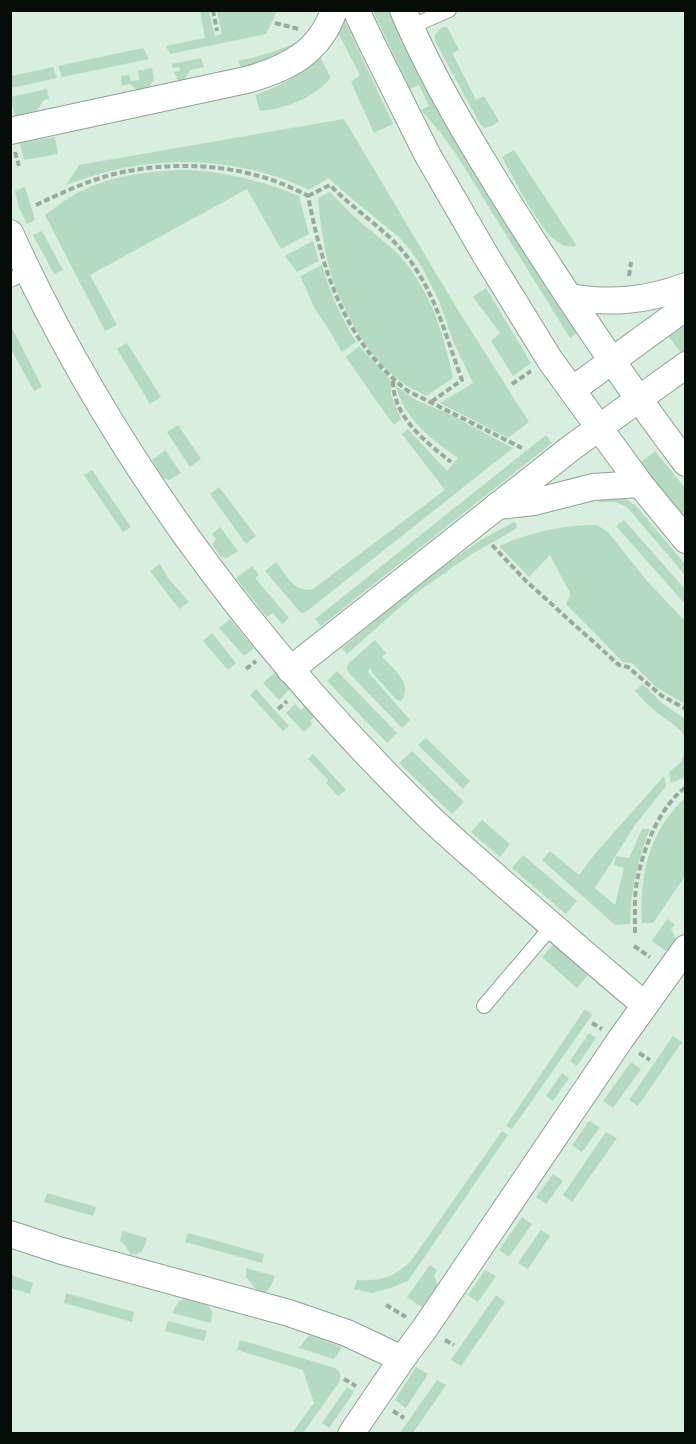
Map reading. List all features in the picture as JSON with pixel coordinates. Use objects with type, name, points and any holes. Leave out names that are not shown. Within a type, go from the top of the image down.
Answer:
[{"type":"street","points":[[10,131],[273,73],[286,67],[319,39],[334,10]]},
{"type":"street","points":[[357,10],[427,154],[550,360],[640,484],[686,540]]},
{"type":"street","points":[[406,19],[478,154],[569,297],[686,463]]},
{"type":"street","points":[[10,233],[19,276],[75,362],[119,436],[160,499],[223,586],[290,670],[358,745],[429,816],[645,1005]]},
{"type":"street","points":[[569,297],[626,301],[652,297],[686,286]]},
{"type":"street","points":[[572,390],[686,307]]},
{"type":"street","points":[[290,670],[599,427],[686,365]]},
{"type":"street","points":[[497,506],[534,502],[593,487],[640,484]]},
{"type":"street","points":[[351,1434],[686,948]]},
{"type":"street","points":[[10,1234],[62,1251],[289,1313],[347,1333],[402,1359]]},
{"type":"lane","points":[[406,19],[449,10]]},
{"type":"lane","points":[[484,1006],[552,926]]},
{"type":"path","points":[[213,10],[217,31]]},
{"type":"path","points":[[36,205],[68,190],[114,174],[161,167],[209,167],[256,174],[308,196]]},
{"type":"path","points":[[308,196],[330,185],[351,206],[394,241],[421,276],[434,300],[462,380],[431,402]]},
{"type":"path","points":[[308,196],[320,250],[339,304],[359,340],[393,380],[408,391],[522,448]]},
{"type":"path","points":[[393,380],[394,395],[409,423],[451,462]]},
{"type":"path","points":[[492,545],[526,581],[619,665],[628,667],[663,696],[686,709]]},
{"type":"path","points":[[635,933],[637,883],[642,863],[663,811],[686,787]]},
{"type":"path","points":[[634,946],[658,962]]},
{"type":"path","points":[[386,1305],[414,1322]]},
{"type":"green space","points":[[200,11],[209,11],[215,36],[222,34],[217,11],[277,11],[266,34],[170,54],[166,46],[205,38]]},
{"type":"green space","points":[[373,11],[390,11],[434,104],[578,332],[570,338],[456,154],[421,110],[429,106],[419,85],[410,89]]},
{"type":"green space","points":[[345,21],[393,124],[374,133],[351,82],[360,75],[337,31]]},
{"type":"green space","points":[[442,27],[447,27],[459,50],[452,53],[476,100],[484,96],[499,121],[492,126],[485,128],[480,124],[435,41],[435,34]]},
{"type":"green space","points":[[299,41],[304,46],[258,65],[241,68],[238,61],[269,53]]},
{"type":"green space","points":[[143,48],[149,59],[62,77],[58,66]]},
{"type":"green space","points":[[320,57],[331,78],[324,85],[298,101],[280,108],[260,111],[255,95],[289,80]]},
{"type":"green space","points":[[201,58],[204,67],[190,70],[183,82],[177,79],[174,72],[180,71],[179,67],[173,68],[172,64]]},
{"type":"green space","points":[[53,67],[57,78],[11,88],[11,76]]},
{"type":"green space","points":[[152,68],[154,78],[149,88],[138,91],[130,84],[122,86],[121,76],[129,75],[131,81],[139,80],[138,71]]},
{"type":"green space","points":[[47,89],[49,99],[44,100],[36,111],[15,116],[11,97]]},
{"type":"green space","points":[[344,119],[456,307],[529,422],[508,438],[440,403],[473,383],[454,343],[439,301],[422,267],[399,237],[328,178],[309,190],[286,180],[238,167],[188,162],[139,165],[66,185],[79,165]]},
{"type":"green space","points":[[55,137],[58,154],[24,160],[20,143]]},
{"type":"green space","points":[[514,150],[577,246],[559,243],[536,216],[502,157]]},
{"type":"green space","points":[[185,170],[243,178],[271,185],[299,196],[309,234],[281,249],[247,189],[90,275],[117,325],[105,331],[45,215],[85,189],[112,179],[141,173]]},
{"type":"green space","points":[[25,187],[35,220],[27,224],[19,208],[15,191]]},
{"type":"green space","points":[[330,192],[360,222],[399,255],[410,268],[427,297],[440,329],[453,378],[426,396],[402,382],[383,365],[363,340],[346,311],[333,281],[321,224],[318,198]]},
{"type":"green space","points":[[42,231],[63,270],[54,274],[33,235]]},
{"type":"green space","points":[[313,241],[319,261],[297,272],[285,256]]},
{"type":"green space","points":[[322,265],[336,305],[356,342],[342,352],[315,309],[300,276]]},
{"type":"green space","points":[[486,288],[531,363],[513,376],[491,341],[500,333],[473,297]]},
{"type":"green space","points":[[685,316],[685,352],[682,354],[665,332]]},
{"type":"green space","points":[[11,326],[42,387],[34,391],[11,349]]},
{"type":"green space","points":[[127,343],[161,397],[150,404],[117,349]]},
{"type":"green space","points":[[359,346],[391,382],[391,395],[401,419],[394,425],[346,357]]},
{"type":"green space","points":[[396,386],[416,400],[449,414],[513,448],[307,611],[300,612],[265,571],[276,562],[296,586],[301,589],[313,589],[445,490],[402,434],[408,429],[447,471],[458,458],[438,444],[412,419]]},
{"type":"green space","points":[[178,425],[201,459],[190,467],[167,432]]},
{"type":"green space","points":[[546,435],[552,443],[321,626],[315,619]]},
{"type":"green space","points":[[165,450],[181,473],[169,480],[163,478],[152,460]]},
{"type":"green space","points":[[655,451],[685,488],[685,518],[640,463]]},
{"type":"green space","points":[[92,470],[131,527],[123,532],[84,475]]},
{"type":"green space","points":[[219,487],[256,536],[246,544],[210,494]]},
{"type":"green space","points":[[620,496],[636,506],[685,564],[685,575],[627,507],[615,502],[599,502],[597,499]]},
{"type":"green space","points":[[624,520],[685,589],[685,604],[616,526]]},
{"type":"green space","points":[[514,522],[517,524],[516,529],[470,555],[415,594],[347,654],[342,648],[423,580],[481,540]]},
{"type":"green space","points":[[597,525],[608,532],[647,581],[685,621],[685,704],[656,687],[632,663],[623,662],[566,604],[571,595],[550,555],[529,577],[499,546],[544,531]]},
{"type":"green space","points":[[220,527],[238,551],[227,558],[221,557],[212,545],[216,539],[212,534]]},
{"type":"green space","points":[[160,564],[168,578],[189,602],[179,609],[150,571]]},
{"type":"green space","points":[[252,566],[259,575],[255,578],[289,618],[282,624],[273,613],[267,617],[236,578]]},
{"type":"green space","points":[[230,619],[254,648],[244,656],[219,628]]},
{"type":"green space","points":[[212,633],[236,663],[228,670],[203,641]]},
{"type":"green space","points":[[375,640],[386,653],[382,657],[404,683],[405,695],[401,701],[397,700],[374,675],[371,667],[368,672],[410,720],[402,728],[348,672],[349,663]]},
{"type":"green space","points":[[337,671],[397,733],[387,743],[327,681]]},
{"type":"green space","points":[[275,672],[290,689],[279,700],[263,683]]},
{"type":"green space","points":[[643,684],[662,703],[685,719],[685,739],[678,728],[653,710],[635,691]]},
{"type":"green space","points":[[256,689],[289,726],[283,731],[250,695]]},
{"type":"green space","points":[[295,704],[301,710],[305,706],[314,717],[310,721],[312,724],[304,732],[286,713]]},
{"type":"green space","points":[[426,738],[470,781],[463,789],[418,745]]},
{"type":"green space","points":[[412,751],[464,802],[452,814],[399,763]]},
{"type":"green space","points":[[685,753],[685,777],[671,783],[669,772],[680,763]]},
{"type":"green space","points":[[313,754],[346,790],[338,796],[326,783],[328,780],[308,759]]},
{"type":"green space","points":[[664,776],[666,786],[635,825],[595,888],[615,905],[624,868],[614,865],[616,856],[629,858],[642,829],[650,829],[636,875],[630,924],[615,925],[542,860],[550,851],[579,875]]},
{"type":"green space","points":[[685,798],[685,876],[653,923],[642,923],[642,888],[649,855],[663,825]]},
{"type":"green space","points":[[482,820],[510,844],[500,857],[471,832]]},
{"type":"green space","points":[[523,855],[577,901],[566,914],[512,868]]},
{"type":"green space","points":[[667,919],[675,924],[671,929],[676,939],[667,952],[652,941]]},
{"type":"green space","points":[[554,944],[588,975],[577,988],[542,957]]},
{"type":"green space","points":[[585,1009],[592,1015],[512,1129],[506,1126]]},
{"type":"green space","points":[[589,1033],[596,1038],[577,1066],[570,1061]]},
{"type":"green space","points":[[673,1036],[682,1042],[638,1106],[629,1100]]},
{"type":"green space","points":[[631,1062],[641,1069],[613,1108],[603,1101]]},
{"type":"green space","points":[[562,1073],[569,1078],[553,1101],[546,1096]]},
{"type":"green space","points":[[589,1121],[600,1127],[582,1152],[572,1145]]},
{"type":"green space","points":[[502,1131],[508,1135],[408,1281],[372,1293],[354,1289],[357,1280],[386,1277],[411,1261]]},
{"type":"green space","points":[[606,1132],[617,1138],[572,1202],[563,1195]]},
{"type":"green space","points":[[553,1174],[563,1181],[546,1204],[536,1197]]},
{"type":"green space","points":[[47,1193],[96,1207],[93,1216],[44,1202]]},
{"type":"green space","points":[[522,1217],[532,1224],[509,1257],[499,1250]]},
{"type":"green space","points":[[541,1230],[550,1236],[528,1269],[518,1263]]},
{"type":"green space","points":[[122,1231],[147,1238],[140,1253],[130,1254],[120,1241]]},
{"type":"green space","points":[[188,1233],[264,1254],[262,1263],[185,1242]]},
{"type":"green space","points":[[430,1265],[437,1270],[434,1276],[438,1286],[422,1307],[407,1297]]},
{"type":"green space","points":[[246,1268],[275,1276],[266,1292],[260,1292],[246,1278]]},
{"type":"green space","points":[[485,1270],[496,1276],[478,1302],[468,1295]]},
{"type":"green space","points":[[11,1275],[33,1283],[30,1294],[11,1288]]},
{"type":"green space","points":[[66,1293],[134,1312],[132,1322],[64,1303]]},
{"type":"green space","points":[[496,1295],[505,1302],[461,1366],[451,1360]]},
{"type":"green space","points":[[188,1298],[208,1306],[212,1312],[211,1323],[172,1313],[179,1301]]},
{"type":"green space","points":[[168,1321],[207,1331],[204,1341],[165,1331]]},
{"type":"green space","points":[[309,1335],[342,1347],[334,1359],[299,1348]]},
{"type":"green space","points":[[240,1340],[332,1367],[339,1372],[340,1381],[303,1433],[292,1433],[314,1403],[303,1370],[237,1350]]},
{"type":"green space","points":[[416,1367],[428,1374],[406,1408],[395,1400]]},
{"type":"green space","points":[[437,1380],[446,1385],[413,1433],[400,1433]]},
{"type":"green space","points":[[347,1387],[354,1392],[329,1428],[322,1423]]}]
